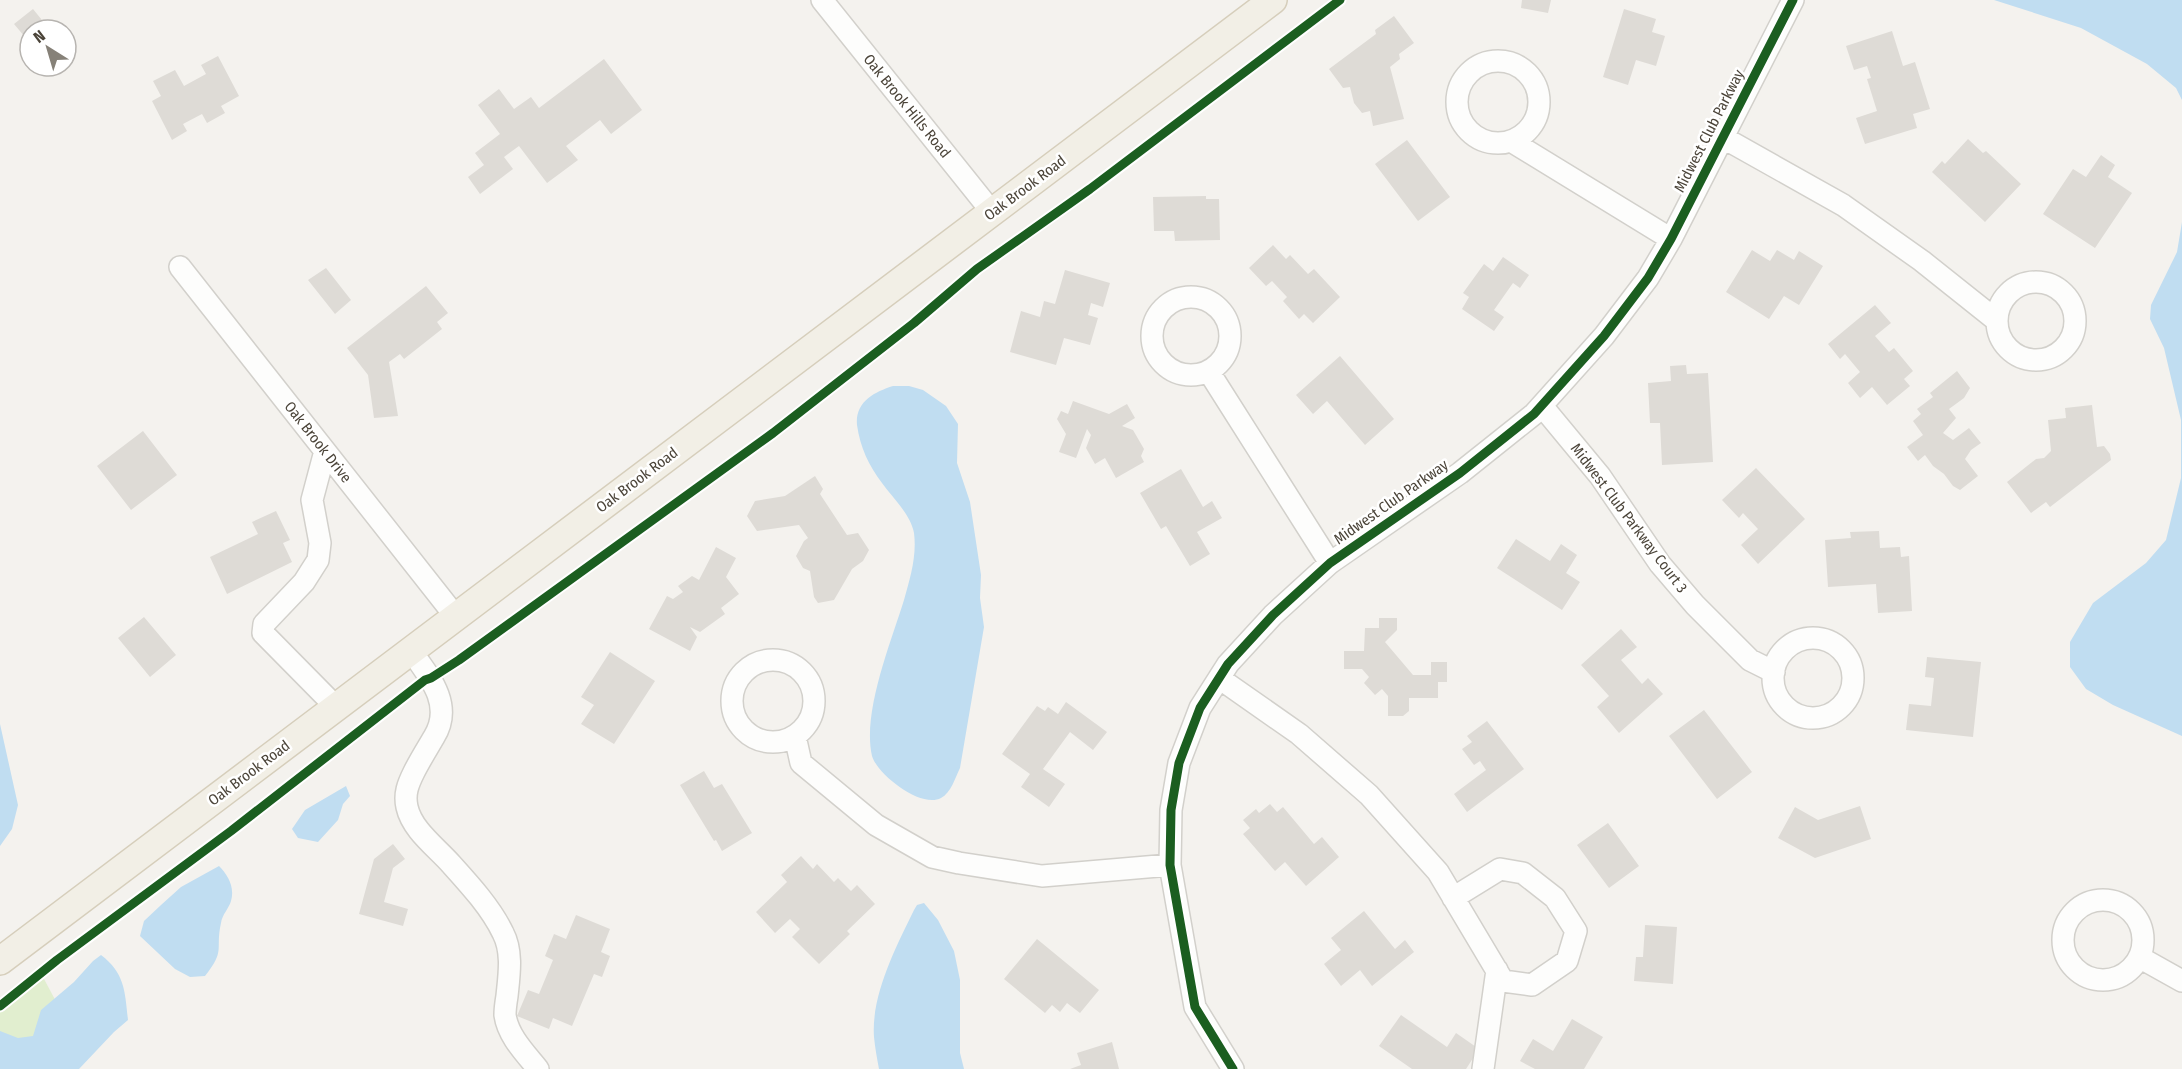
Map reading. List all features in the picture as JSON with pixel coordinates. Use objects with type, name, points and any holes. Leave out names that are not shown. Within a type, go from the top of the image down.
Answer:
[{"type":"main road","name":"Oak Brook Road","points":[[0,961],[1273,0]]},
{"type":"street","name":"Oak Brook Hills Road","points":[[822,0],[992,213]]},
{"type":"street","name":"Midwest Club Parkway","points":[[1233,1069],[1195,1007],[1170,865],[1171,810],[1179,763],[1200,708],[1228,664],[1273,615],[1330,563],[1460,473],[1542,406],[1604,336],[1648,278],[1671,239],[1793,0]]},
{"type":"street","points":[[1722,137],[1843,205],[1922,261],[1996,320]]},
{"type":"street","points":[[1511,141],[1671,239]]},
{"type":"street","name":"Oak Brook Drive","points":[[180,267],[456,617]]},
{"type":"street","points":[[1209,372],[1330,563]]},
{"type":"street","name":"Midwest Club Parkway Court 3","points":[[1542,406],[1600,476],[1660,564],[1750,660],[1774,672]]},
{"type":"street","points":[[325,451],[312,500],[320,543],[318,560],[304,582],[264,624],[263,633],[268,641],[336,707]]},
{"type":"street","points":[[411,651],[431,678],[440,696],[441,717],[436,735],[424,751],[408,783],[405,798],[407,811],[414,824],[452,864],[485,905],[504,934],[509,951],[505,1014],[512,1035],[538,1069]]},
{"type":"street","points":[[1219,678],[1299,734],[1368,795],[1438,872],[1453,898],[1497,970],[1503,981],[1532,985],[1567,961],[1576,931],[1555,898],[1522,873],[1500,869],[1453,898]]},
{"type":"street","points":[[795,736],[801,763],[876,825],[933,857],[1042,876],[1170,865]]},
{"type":"street","points":[[2139,957],[2182,981]]},
{"type":"street","points":[[1482,1069],[1497,970]]},
{"type":"green space","points":[[43,977],[69,1026],[0,1069],[0,1010]]},
{"type":"water","points":[[1994,0],[2182,0],[2182,100],[2176,88],[2147,64],[2081,28]]},
{"type":"water","points":[[2182,222],[2182,736],[2113,705],[2086,689],[2070,667],[2070,642],[2093,603],[2146,563],[2166,540],[2181,478],[2181,420],[2164,348],[2150,319],[2151,305],[2177,252]]},
{"type":"water","points":[[893,386],[909,386],[923,390],[946,406],[958,424],[957,463],[970,502],[981,575],[980,598],[984,627],[960,768],[947,793],[941,798],[932,800],[922,799],[901,788],[882,772],[872,756],[870,739],[874,699],[909,584],[915,542],[912,526],[901,506],[877,477],[869,463],[860,441],[857,417],[867,399]]},
{"type":"water","points":[[0,724],[18,805],[12,829],[0,846]]},
{"type":"water","points":[[346,786],[350,796],[343,804],[338,820],[318,842],[298,838],[292,829],[305,810]]},
{"type":"water","points":[[219,866],[228,877],[232,891],[231,901],[219,932],[218,955],[205,976],[190,977],[175,969],[140,936],[144,921],[181,887]]},
{"type":"water","points":[[924,903],[938,920],[954,951],[960,980],[960,1053],[964,1069],[879,1069],[874,1037],[876,1005],[886,972],[914,910],[917,905]]},
{"type":"water","points":[[101,955],[119,976],[128,1020],[79,1069],[0,1069],[0,1031],[18,1038],[33,1036],[41,1010]]},
{"type":"building","points":[[1522,0],[1551,0],[1548,13],[1521,8]]},
{"type":"building","points":[[33,9],[40,18],[22,18]]},
{"type":"building","points":[[1624,9],[1656,19],[1652,32],[1665,36],[1656,66],[1636,60],[1628,85],[1603,77]]},
{"type":"building","points":[[1394,16],[1414,43],[1399,54],[1400,59],[1390,67],[1404,119],[1373,126],[1370,111],[1362,113],[1354,103],[1350,87],[1343,88],[1329,69],[1376,34],[1375,30]]},
{"type":"building","points":[[1892,31],[1903,66],[1915,62],[1930,109],[1913,114],[1917,128],[1865,144],[1856,118],[1877,111],[1867,79],[1871,78],[1867,66],[1854,70],[1846,46]]},
{"type":"building","points":[[218,56],[239,96],[221,106],[225,113],[207,123],[202,114],[183,124],[187,131],[172,140],[152,101],[161,96],[153,81],[175,70],[184,86],[206,74],[201,65]]},
{"type":"building","points":[[604,59],[642,110],[611,134],[600,120],[566,146],[578,160],[547,183],[519,146],[504,157],[513,169],[480,194],[468,177],[484,165],[475,153],[500,134],[478,105],[499,89],[514,109],[531,97],[539,108]]},
{"type":"building","points":[[1968,139],[1983,153],[1986,151],[2021,184],[1985,222],[1932,172],[1942,161],[1945,164]]},
{"type":"building","points":[[1407,140],[1450,197],[1418,221],[1375,164]]},
{"type":"building","points":[[2101,155],[2115,165],[2108,177],[2132,193],[2095,248],[2043,214],[2073,169],[2086,177]]},
{"type":"building","points":[[1206,196],[1206,199],[1219,199],[1220,240],[1175,241],[1174,231],[1154,231],[1153,197]]},
{"type":"building","points":[[1273,245],[1286,259],[1290,255],[1308,274],[1314,269],[1340,297],[1313,323],[1304,314],[1299,319],[1283,301],[1287,297],[1272,281],[1266,286],[1249,268]]},
{"type":"building","points":[[1752,250],[1770,261],[1777,250],[1794,260],[1799,251],[1823,266],[1799,305],[1784,296],[1769,319],[1726,292]]},
{"type":"building","points":[[1503,257],[1529,275],[1520,288],[1513,283],[1494,310],[1504,317],[1494,331],[1462,309],[1469,297],[1463,293],[1484,264],[1493,271]]},
{"type":"building","points":[[326,268],[351,300],[335,314],[308,280]]},
{"type":"building","points":[[1065,270],[1110,283],[1103,307],[1091,303],[1088,315],[1098,318],[1090,345],[1064,338],[1056,365],[1010,352],[1021,311],[1040,317],[1044,301],[1055,304]]},
{"type":"building","points":[[426,286],[448,313],[437,322],[442,329],[404,359],[400,354],[389,362],[398,416],[374,418],[368,375],[347,348]]},
{"type":"building","points":[[1875,305],[1891,323],[1875,336],[1889,352],[1894,348],[1913,371],[1904,379],[1910,386],[1887,405],[1872,387],[1860,398],[1848,383],[1860,372],[1845,354],[1840,359],[1828,344]]},
{"type":"building","points":[[1340,356],[1394,419],[1365,445],[1327,401],[1313,414],[1296,395]]},
{"type":"building","points":[[1686,365],[1687,374],[1708,373],[1713,462],[1662,465],[1660,423],[1650,423],[1648,383],[1671,381],[1670,366]]},
{"type":"building","points":[[1957,371],[1970,388],[1964,398],[1949,409],[1956,418],[1943,433],[1953,440],[1969,428],[1981,443],[1971,450],[1965,459],[1978,476],[1960,490],[1933,466],[1925,455],[1918,461],[1907,447],[1923,435],[1913,421],[1921,414],[1917,409],[1933,397],[1930,393]]},
{"type":"building","points":[[1073,401],[1109,414],[1127,404],[1135,418],[1122,426],[1133,430],[1144,449],[1141,456],[1144,462],[1116,478],[1105,458],[1095,464],[1086,448],[1091,435],[1087,429],[1076,458],[1059,452],[1066,434],[1057,419],[1061,411],[1068,414]]},
{"type":"building","points":[[2092,405],[2097,447],[2104,446],[2111,460],[2050,507],[2046,502],[2031,513],[2007,482],[2036,459],[2044,458],[2051,451],[2048,420],[2066,418],[2065,408]]},
{"type":"building","points":[[143,431],[177,475],[131,510],[97,466]]},
{"type":"building","points":[[1756,468],[1805,519],[1758,564],[1741,545],[1758,529],[1743,513],[1739,518],[1722,500]]},
{"type":"building","points":[[1181,469],[1203,507],[1212,501],[1222,518],[1197,532],[1210,554],[1190,566],[1166,526],[1161,529],[1140,493]]},
{"type":"building","points":[[815,476],[823,489],[820,494],[847,535],[858,533],[869,550],[863,561],[852,569],[834,600],[818,603],[814,597],[810,571],[803,568],[796,556],[808,538],[799,525],[757,531],[747,516],[755,501],[785,496]]},
{"type":"building","points":[[276,511],[290,540],[283,543],[292,562],[227,594],[210,557],[258,534],[252,522]]},
{"type":"building","points":[[1879,531],[1880,548],[1900,547],[1901,557],[1909,556],[1912,611],[1878,613],[1876,584],[1828,587],[1825,540],[1851,538],[1850,532]]},
{"type":"building","points":[[1516,539],[1550,561],[1561,544],[1577,555],[1566,573],[1580,582],[1562,610],[1497,568]]},
{"type":"building","points":[[716,547],[736,558],[726,577],[739,594],[721,608],[725,614],[700,632],[690,627],[697,637],[690,651],[649,629],[667,596],[673,599],[683,592],[678,586],[692,576],[699,580]]},
{"type":"building","points":[[144,617],[176,655],[150,677],[118,638]]},
{"type":"building","points":[[1379,618],[1397,618],[1397,630],[1385,642],[1413,675],[1431,675],[1431,662],[1447,662],[1447,682],[1438,682],[1438,698],[1409,698],[1409,711],[1403,716],[1388,716],[1388,696],[1382,689],[1375,695],[1364,683],[1369,677],[1362,669],[1344,669],[1344,651],[1364,651],[1365,628],[1379,628]]},
{"type":"building","points":[[1621,629],[1637,647],[1621,660],[1642,684],[1648,678],[1663,694],[1619,733],[1597,707],[1609,696],[1581,665]]},
{"type":"building","points":[[610,652],[655,681],[614,744],[581,724],[594,705],[581,697]]},
{"type":"building","points":[[1927,657],[1981,662],[1973,737],[1906,730],[1909,704],[1931,706],[1934,678],[1925,677]]},
{"type":"building","points":[[1066,702],[1107,732],[1093,750],[1070,732],[1043,769],[1065,784],[1049,807],[1021,787],[1030,774],[1002,754],[1037,706],[1045,711],[1048,707],[1058,714]]},
{"type":"building","points":[[1704,710],[1752,772],[1717,799],[1669,736]]},
{"type":"building","points":[[1487,721],[1524,769],[1467,812],[1454,794],[1486,770],[1480,761],[1474,765],[1462,749],[1472,742],[1467,736]]},
{"type":"building","points":[[704,771],[714,788],[722,784],[752,833],[722,851],[680,785]]},
{"type":"building","points":[[1270,804],[1277,812],[1283,807],[1314,844],[1322,837],[1339,857],[1306,886],[1285,862],[1275,871],[1243,834],[1250,828],[1243,820],[1256,809],[1259,813]]},
{"type":"building","points":[[1860,806],[1871,839],[1815,858],[1778,838],[1795,807],[1818,820]]},
{"type":"building","points":[[1608,823],[1639,866],[1609,888],[1577,845]]},
{"type":"building","points":[[393,844],[405,859],[393,868],[384,902],[408,909],[403,926],[359,914],[374,859]]},
{"type":"building","points":[[801,856],[813,869],[817,864],[834,882],[838,878],[851,891],[857,885],[875,904],[847,931],[850,934],[819,964],[792,937],[800,929],[790,919],[775,933],[756,912],[787,882],[781,875]]},
{"type":"building","points":[[1364,911],[1395,949],[1405,940],[1414,952],[1372,986],[1360,970],[1341,986],[1324,964],[1341,950],[1331,938]]},
{"type":"building","points":[[576,915],[610,929],[601,952],[610,956],[602,977],[594,974],[572,1026],[553,1018],[549,1029],[517,1016],[528,990],[539,994],[553,960],[545,956],[554,934],[566,939]]},
{"type":"building","points":[[1645,925],[1677,927],[1673,984],[1634,981],[1636,957],[1643,957]]},
{"type":"building","points":[[1037,939],[1099,990],[1080,1013],[1067,1003],[1060,1012],[1052,1005],[1045,1013],[1004,979]]},
{"type":"building","points":[[1401,1015],[1447,1047],[1456,1033],[1479,1049],[1466,1069],[1412,1069],[1379,1046]]},
{"type":"building","points":[[1572,1019],[1603,1037],[1584,1069],[1535,1069],[1520,1061],[1533,1039],[1553,1051]]},
{"type":"building","points":[[1112,1042],[1119,1069],[1070,1069],[1081,1065],[1077,1053]]},
{"type":"cycle path","points":[[0,1006],[57,960],[231,831],[425,680],[459,660],[773,433],[914,323],[977,269],[1090,189],[1340,0]]},
{"type":"cycle path","points":[[1233,1069],[1195,1007],[1170,865],[1171,810],[1179,763],[1200,708],[1228,664],[1273,615],[1330,563],[1460,473],[1534,414],[1604,336],[1648,278],[1671,239],[1793,0]]}]
